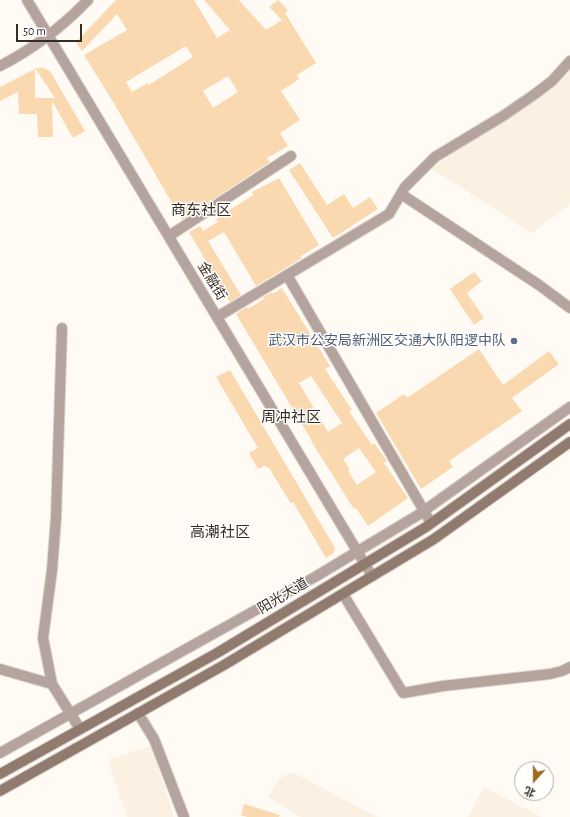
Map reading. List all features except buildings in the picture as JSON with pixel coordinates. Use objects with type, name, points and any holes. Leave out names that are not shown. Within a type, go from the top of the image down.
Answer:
[{"type":"main road","name":"阳光大道","points":[[0,774],[217,653],[365,564],[431,523],[570,424]]},
{"type":"main road","name":"阳光大道","points":[[0,791],[224,665],[434,539],[570,442]]},
{"type":"street","name":"金融街","points":[[27,0],[372,576]]},
{"type":"street","points":[[0,66],[13,59],[69,20],[88,0]]},
{"type":"street","points":[[217,317],[389,214],[405,187],[435,157],[503,116],[552,82],[570,61]]},
{"type":"street","points":[[169,236],[292,156]]},
{"type":"street","points":[[401,194],[539,285],[570,308]]},
{"type":"street","points":[[287,275],[431,523]]},
{"type":"street","points":[[62,328],[56,518],[52,570],[43,638],[52,684],[80,729]]},
{"type":"street","points":[[0,753],[358,552],[424,511],[570,407]]},
{"type":"street","points":[[343,594],[403,693],[443,686],[550,674],[570,667]]},
{"type":"street","points":[[0,669],[52,684]]},
{"type":"street","points":[[138,713],[154,739],[184,817]]},
{"type":"shaded area","points":[[570,70],[570,204],[532,233],[431,168],[551,90]]},
{"type":"shaded area","points":[[151,746],[174,817],[127,817],[108,760]]},
{"type":"shaded area","points":[[292,772],[377,817],[301,817],[268,797],[279,779]]},
{"type":"shaded area","points":[[484,787],[541,817],[468,817]]},
{"type":"place","name":"武汉市公安局新洲区交通大队阳逻中队","points":[[514,341]]},
{"type":"district","name":"商东社区","points":[[201,210]]},
{"type":"district","name":"周冲社区","points":[[291,417]]},
{"type":"district","name":"高潮社区","points":[[220,532]]}]
